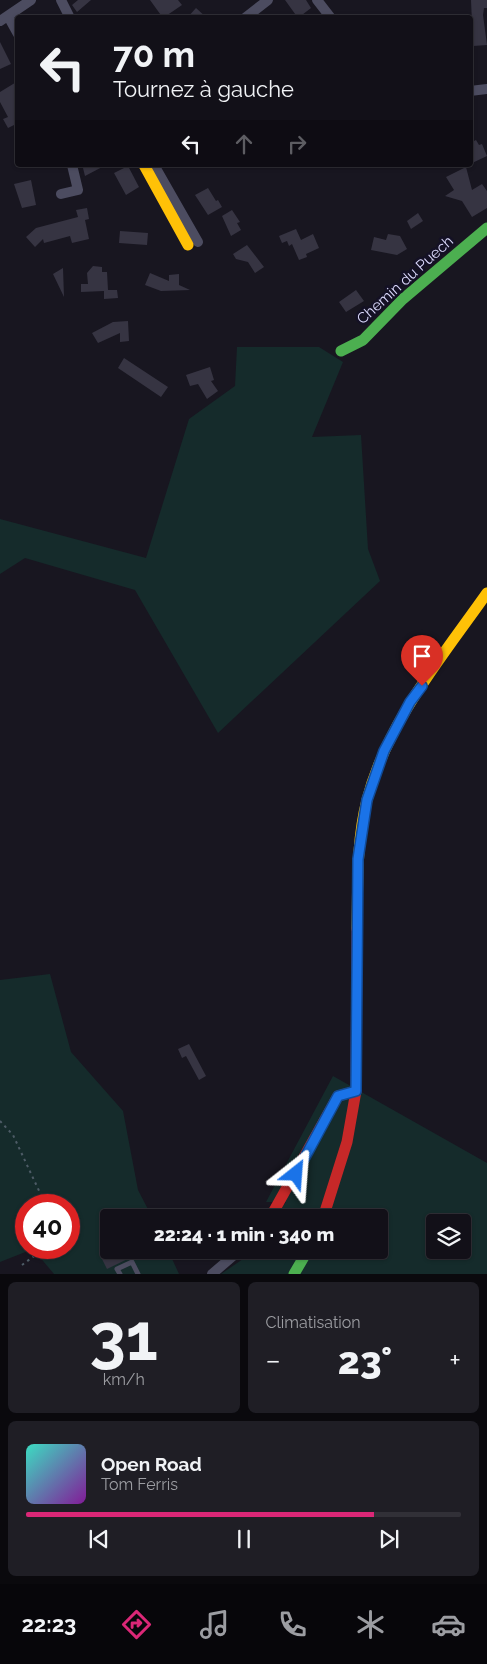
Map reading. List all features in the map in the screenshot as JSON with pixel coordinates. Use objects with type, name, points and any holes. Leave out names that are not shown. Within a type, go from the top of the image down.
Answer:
[{"type":"main road","points":[[145,167],[193,243]]},
{"type":"main road","name":"Chemin du Puech","points":[[341,351],[351,349],[361,341],[390,311],[487,228]]},
{"type":"main road","points":[[325,1209],[347,1142],[356,1091],[358,859],[367,800],[384,751],[410,702],[467,625],[487,594]]},
{"type":"main road","points":[[275,1209],[338,1096],[356,1091]]},
{"type":"main road","points":[[294,1274],[303,1259]]},
{"type":"street","points":[[15,31],[4,18],[31,0]]},
{"type":"street","points":[[61,0],[68,15]]},
{"type":"street","points":[[249,15],[268,0]]},
{"type":"street","points":[[317,0],[329,15]]},
{"type":"street","points":[[473,91],[487,90]]},
{"type":"street","points":[[61,194],[78,190],[72,167]]},
{"type":"street","points":[[155,167],[193,243]]},
{"type":"street","points":[[212,1274],[230,1259]]},
{"type":"lane","points":[[120,1274],[117,1269],[132,1262],[138,1274]]},
{"type":"path","points":[[0,1121],[13,1136],[41,1194]]},
{"type":"path","points":[[22,1265],[31,1259]]},
{"type":"green space","points":[[237,347],[319,347],[343,362],[312,437],[361,435],[368,549],[380,581],[218,733],[135,590],[25,558],[0,574],[0,519],[146,558],[189,419],[235,386]]},
{"type":"green space","points":[[50,974],[71,1052],[123,1111],[138,1190],[148,1209],[100,1209],[100,1259],[172,1259],[179,1274],[54,1274],[41,1259],[80,1259],[80,1194],[15,1194],[15,1256],[0,1262],[0,980]]},
{"type":"green space","points":[[333,1076],[487,1163],[487,1274],[221,1274],[243,1259],[388,1259],[388,1209],[281,1209],[286,1202],[266,1202]]},
{"type":"building","points":[[78,0],[91,0],[77,12],[72,5]]},
{"type":"building","points":[[150,0],[178,0],[182,5],[167,15],[161,15]]},
{"type":"building","points":[[285,0],[306,0],[311,8],[302,15],[296,15]]},
{"type":"building","points":[[471,0],[487,0],[487,8],[484,8],[483,15],[487,45],[473,46]]},
{"type":"building","points":[[196,8],[204,15],[190,15]]},
{"type":"building","points":[[0,42],[11,64],[0,69]]},
{"type":"building","points":[[15,83],[15,124],[8,128],[3,119],[8,117],[0,102],[0,92]]},
{"type":"building","points":[[476,140],[479,145],[482,144],[487,156],[473,163],[473,142]]},
{"type":"building","points":[[86,167],[102,167],[85,176],[83,168]]},
{"type":"building","points":[[129,167],[139,187],[126,195],[114,173]]},
{"type":"building","points":[[466,167],[472,190],[482,184],[487,191],[487,208],[472,217],[462,201],[445,196],[454,190],[446,177]]},
{"type":"building","points":[[31,180],[36,205],[22,208],[14,184]]},
{"type":"building","points":[[208,188],[222,207],[208,215],[195,195]]},
{"type":"building","points":[[87,208],[89,219],[85,220],[89,239],[72,243],[70,236],[44,243],[43,239],[35,247],[26,237],[36,228],[78,217],[76,210]]},
{"type":"building","points":[[232,210],[240,222],[237,223],[241,230],[231,236],[222,216]]},
{"type":"building","points":[[418,213],[423,221],[411,229],[407,221]]},
{"type":"building","points":[[296,229],[301,240],[313,234],[319,248],[306,254],[307,257],[299,260],[292,244],[289,246],[287,241],[282,243],[279,236]]},
{"type":"building","points":[[120,231],[148,233],[147,245],[119,243]]},
{"type":"building","points":[[388,234],[400,236],[407,249],[397,255],[371,250],[374,237],[386,240]]},
{"type":"building","points":[[247,245],[264,267],[255,273],[248,262],[236,259],[233,254]]},
{"type":"building","points":[[93,266],[102,267],[102,272],[107,272],[108,290],[117,290],[118,298],[104,299],[104,291],[81,292],[81,284],[88,284],[87,273]]},
{"type":"building","points":[[63,268],[64,297],[53,274]]},
{"type":"building","points":[[150,273],[169,281],[169,275],[179,274],[179,285],[190,290],[161,291],[145,285]]},
{"type":"building","points":[[356,290],[364,301],[346,312],[339,302]]},
{"type":"building","points":[[128,321],[129,341],[120,342],[120,333],[98,343],[92,333],[113,322]]},
{"type":"building","points":[[124,358],[168,387],[161,397],[118,368]]},
{"type":"building","points":[[210,367],[214,380],[211,381],[218,391],[207,399],[198,384],[190,386],[186,375]]},
{"type":"building","points":[[189,1044],[206,1076],[199,1080],[186,1056],[182,1058],[178,1049]]},
{"type":"building","points":[[102,1259],[128,1259],[107,1269]]},
{"type":"traffic: fast","points":[[341,351],[363,340],[403,299],[487,228]]},
{"type":"traffic: fast","points":[[294,1274],[303,1259]]},
{"type":"traffic: slow","points":[[145,167],[188,245]]},
{"type":"traffic: slow","points":[[357,929],[358,864],[361,832],[363,816],[376,771],[402,717],[418,691],[487,593]]},
{"type":"traffic: jam","points":[[326,1209],[347,1142],[356,1091],[357,929]]},
{"type":"traffic: jam","points":[[275,1209],[338,1096],[356,1091]]},
{"type":"route","points":[[296,1174],[338,1096],[356,1091],[358,859],[367,800],[384,751],[410,702],[422,686]]}]
